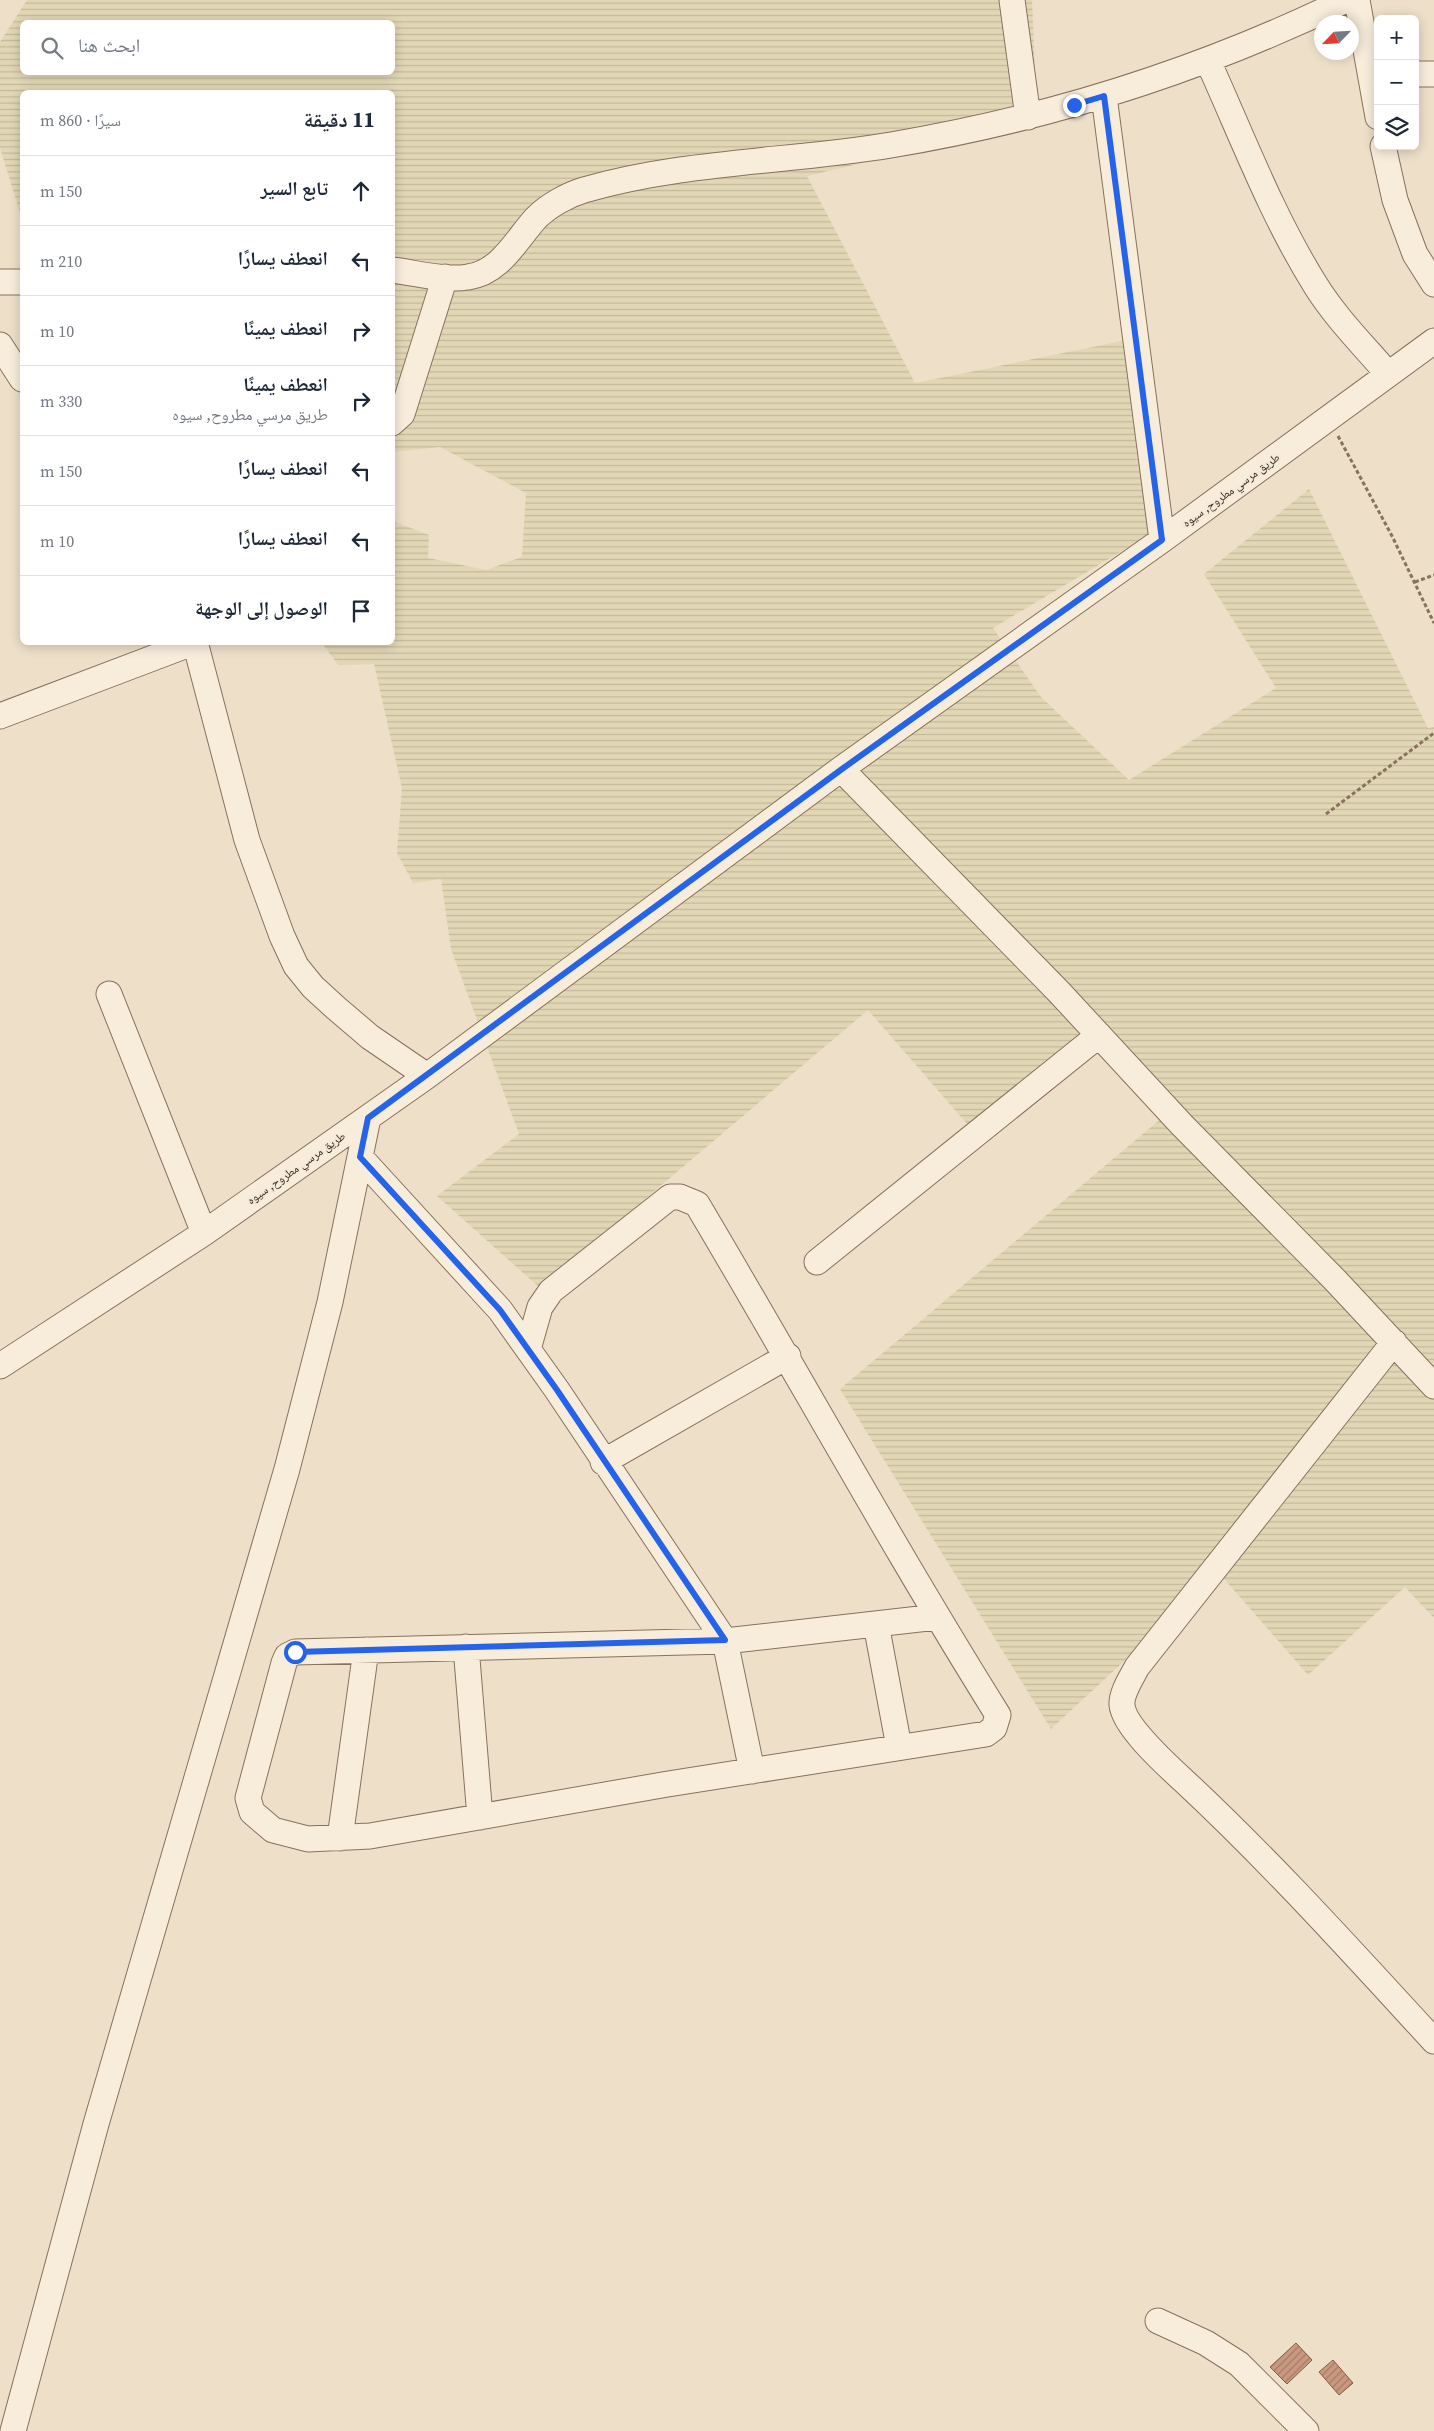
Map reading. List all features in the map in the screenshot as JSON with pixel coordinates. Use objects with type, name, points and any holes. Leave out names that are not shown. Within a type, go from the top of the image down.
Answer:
[{"type":"street","points":[[1012,0],[1028,117]]},
{"type":"street","points":[[395,270],[445,277],[470,277],[484,273],[498,263],[538,216],[556,203],[580,191],[658,173],[890,145],[1028,117],[1104,96],[1208,62],[1346,0]]},
{"type":"street","points":[[1357,0],[1374,75]]},
{"type":"street","points":[[1208,62],[1265,187],[1316,286],[1340,318],[1388,374]]},
{"type":"street","points":[[1419,74],[1434,74]]},
{"type":"street","points":[[1104,96],[1162,540]]},
{"type":"street","points":[[1384,150],[1395,200],[1415,254],[1434,284]]},
{"type":"street","points":[[395,420],[402,414],[445,277]]},
{"type":"street","points":[[0,282],[20,282]]},
{"type":"street","name":"طريق مرسي مطروح, سيوه","points":[[0,1366],[204,1234],[427,1076],[842,769],[1162,540],[1434,341]]},
{"type":"street","points":[[0,345],[20,376]]},
{"type":"street","points":[[0,716],[187,645]]},
{"type":"street","points":[[196,645],[247,840],[282,936],[296,966],[312,987],[370,1037],[427,1076]]},
{"type":"street","points":[[842,769],[1099,1035],[1182,1126],[1394,1342],[1434,1386]]},
{"type":"street","points":[[109,994],[204,1234]]},
{"type":"street","points":[[817,1262],[1099,1035]]},
{"type":"street","points":[[13,2431],[98,2114],[288,1469],[330,1302],[368,1118]]},
{"type":"street","points":[[360,1157],[500,1310],[725,1640],[752,1771]]},
{"type":"street","points":[[528,1349],[540,1307],[551,1291],[670,1197],[680,1197],[697,1204],[788,1356],[937,1617],[998,1715],[997,1722],[986,1734],[752,1771],[370,1836],[308,1839],[273,1830],[252,1812],[248,1798],[287,1656],[295,1652],[725,1640],[937,1617]]},
{"type":"street","points":[[1394,1342],[1137,1667],[1126,1690],[1122,1705],[1130,1723],[1158,1757],[1223,1818],[1300,1896],[1434,2041]]},
{"type":"street","points":[[603,1462],[788,1356]]},
{"type":"street","points":[[876,1624],[899,1748]]},
{"type":"street","points":[[466,1647],[480,1817]]},
{"type":"street","points":[[340,1838],[366,1650]]},
{"type":"street","points":[[1158,2320],[1206,2343],[1239,2364],[1306,2431]]},
{"type":"path","points":[[1329,419],[1362,477],[1434,622]]},
{"type":"path","points":[[1415,582],[1434,575]]},
{"type":"path","points":[[1326,814],[1434,733]]},
{"type":"shaded area","points":[[27,0],[1032,0],[1037,122],[807,176],[915,383],[1142,337],[1169,523],[993,628],[1041,697],[1129,780],[1276,688],[1204,574],[1309,489],[1428,728],[1434,727],[1434,1618],[1405,1587],[1308,1675],[1219,1573],[1051,1729],[840,1389],[1170,1111],[1093,1030],[968,1125],[868,1010],[540,1288],[437,1196],[519,1134],[451,949],[441,879],[413,883],[397,853],[402,788],[374,664],[338,665],[323,645],[395,645],[395,522],[429,535],[428,558],[486,570],[522,557],[526,493],[440,447],[395,452],[395,90],[20,90],[20,213],[0,148],[0,42]]},
{"type":"building","points":[[1296,2343],[1312,2360],[1287,2384],[1270,2367]]},
{"type":"building","points":[[1333,2360],[1353,2383],[1339,2395],[1319,2372]]},
{"type":"route","points":[[295,1652],[725,1640],[603,1462],[557,1390],[500,1310],[360,1157],[368,1118],[842,769],[1162,540],[1104,96],[1074,105]]}]
